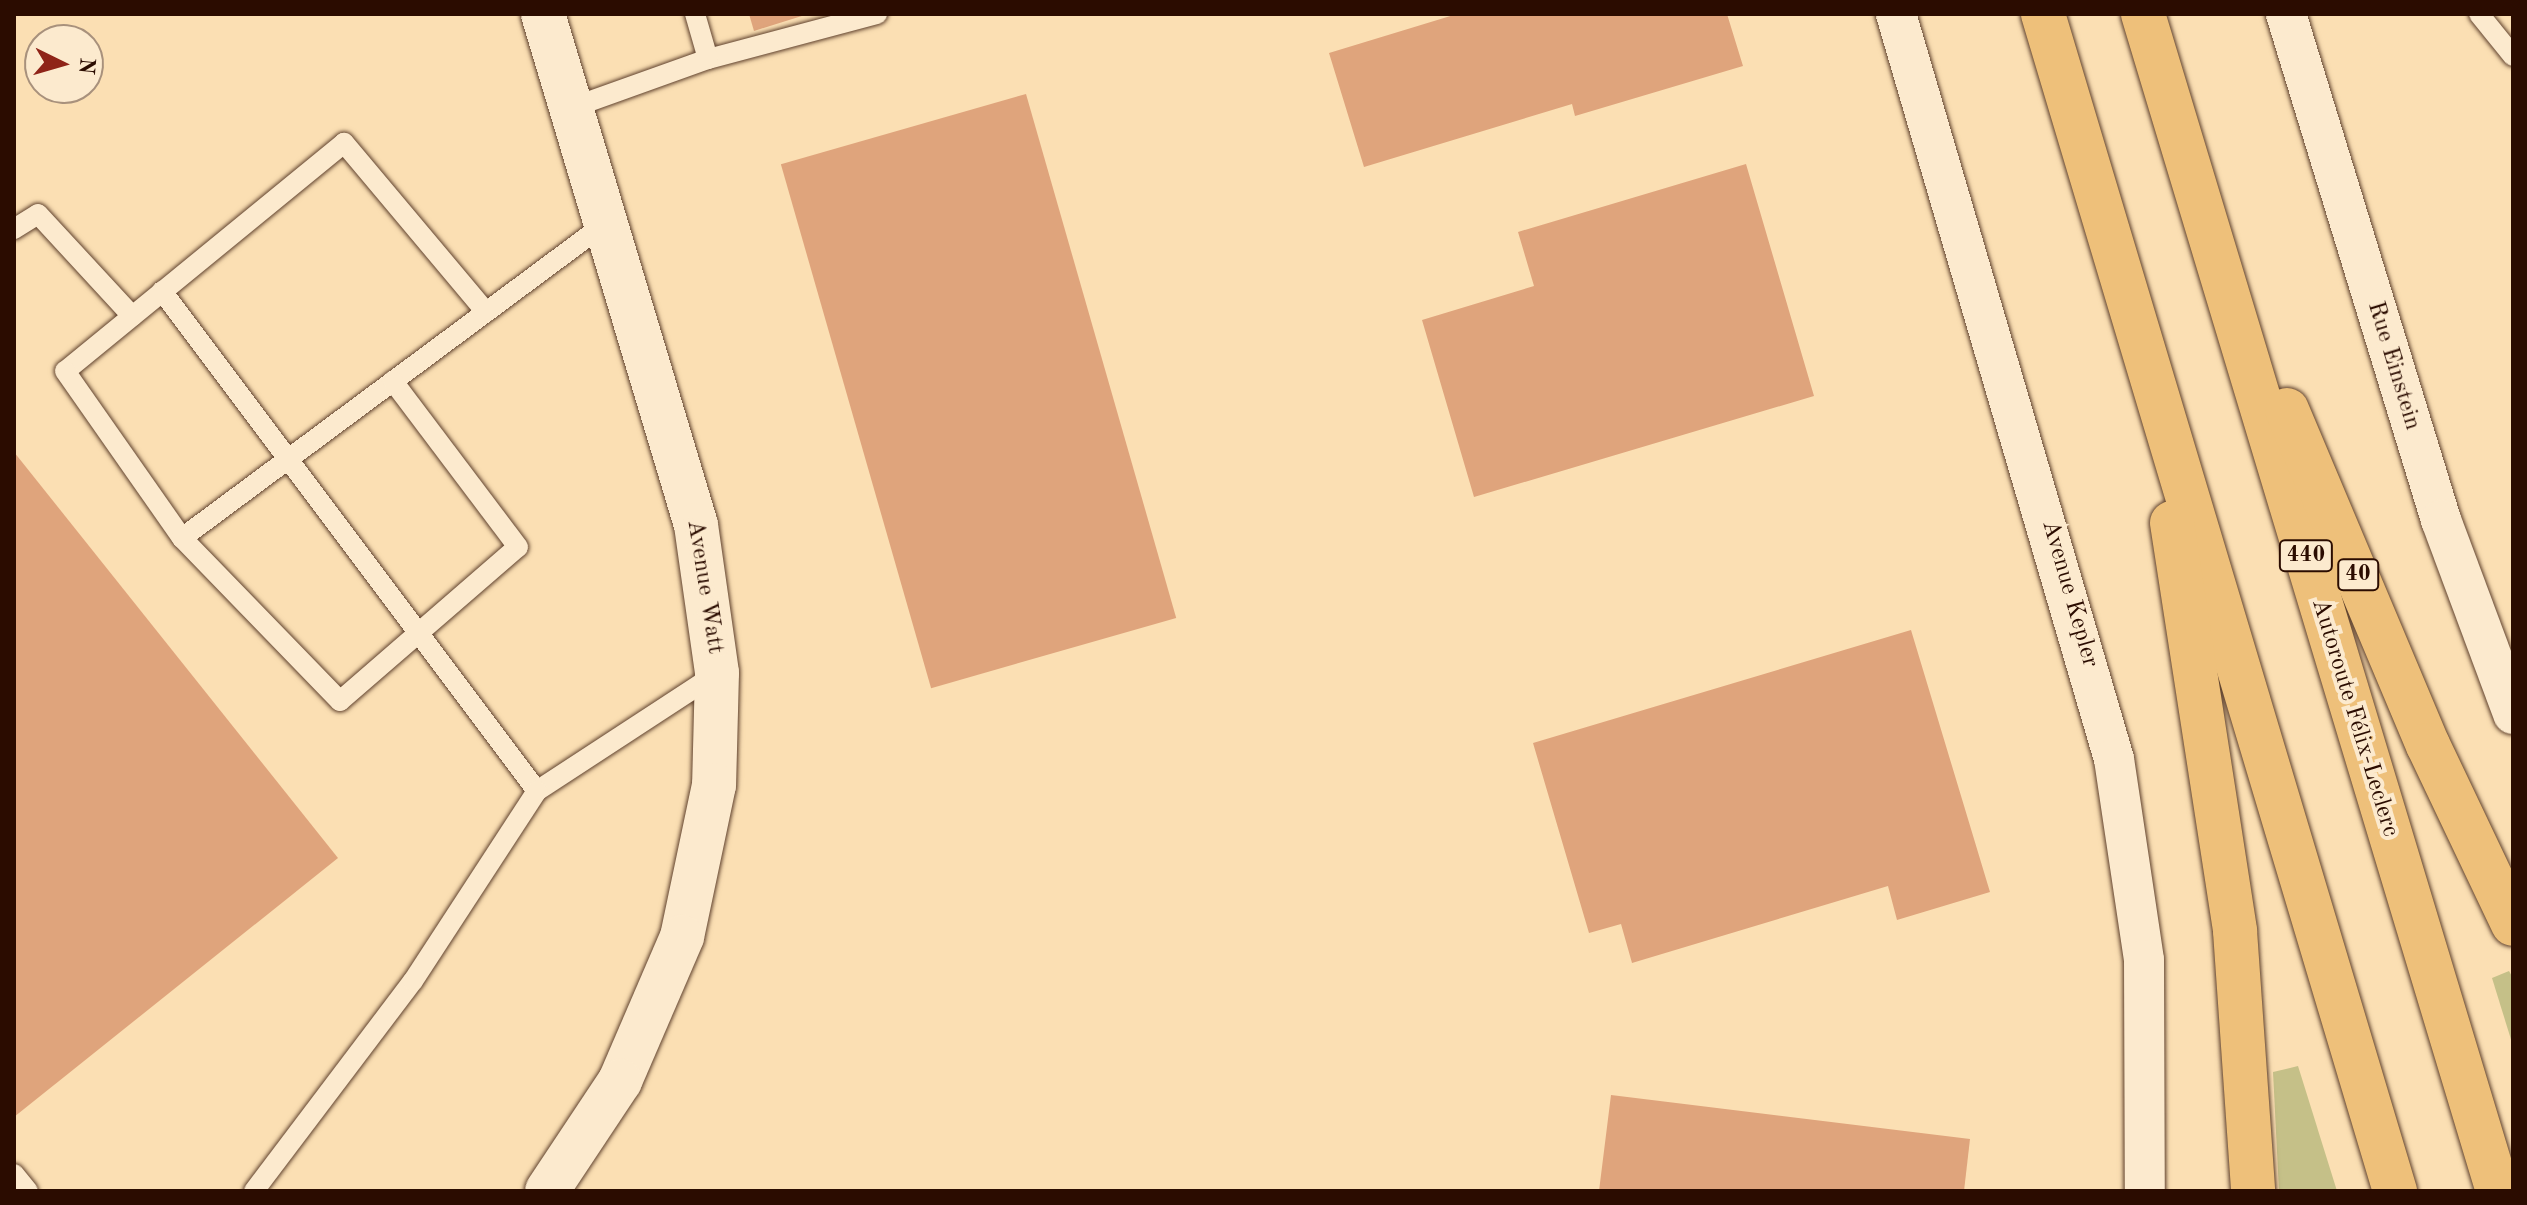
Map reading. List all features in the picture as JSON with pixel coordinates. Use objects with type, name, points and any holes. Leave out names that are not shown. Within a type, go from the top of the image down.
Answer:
[{"type":"highway","points":[[2043,14],[2395,1191]]},
{"type":"highway","name":"Autoroute Félix-Leclerc","points":[[2143,14],[2498,1191]]},
{"type":"highway","name":"40","points":[[2206,224],[2428,745],[2513,924]]},
{"type":"highway","points":[[2148,364],[2235,931],[2253,1191]]},
{"type":"street","name":"Avenue Watt","points":[[543,14],[696,525],[717,673],[712,800],[682,937],[620,1081],[547,1191]]},
{"type":"street","name":"Avenue Kepler","points":[[1896,14],[2114,759],[2144,960],[2145,1191]]},
{"type":"street","name":"Rue Einstein","points":[[2286,14],[2441,520],[2513,714]]},
{"type":"lane","points":[[695,14],[708,59]]},
{"type":"lane","points":[[571,108],[708,59],[877,14]]},
{"type":"lane","points":[[2479,14],[2513,56]]},
{"type":"lane","points":[[393,381],[518,547],[422,634],[340,701],[182,538],[65,371],[344,143],[486,312]]},
{"type":"lane","points":[[14,229],[38,214],[132,316]]},
{"type":"lane","points":[[182,538],[606,223]]},
{"type":"lane","points":[[162,291],[537,791]]},
{"type":"lane","points":[[254,1191],[413,981],[537,791],[717,673]]},
{"type":"lane","points":[[14,1174],[28,1191]]},
{"type":"shaded area","points":[[2509,971],[2513,978],[2513,1046],[2492,978]]},
{"type":"shaded area","points":[[2298,1066],[2337,1191],[2279,1191],[2273,1072]]},
{"type":"building","points":[[749,14],[805,14],[805,15],[754,31]]},
{"type":"building","points":[[1457,14],[1727,14],[1743,66],[1575,116],[1572,104],[1364,167],[1329,53]]},
{"type":"building","points":[[1026,94],[1176,618],[931,688],[781,164]]},
{"type":"building","points":[[1746,164],[1814,396],[1474,497],[1422,320],[1534,286],[1518,232]]},
{"type":"building","points":[[14,452],[338,858],[14,1117]]},
{"type":"building","points":[[1911,630],[1990,892],[1897,920],[1888,886],[1632,963],[1621,924],[1589,933],[1533,743]]},
{"type":"building","points":[[1611,1095],[1970,1139],[1964,1191],[1599,1191]]}]
